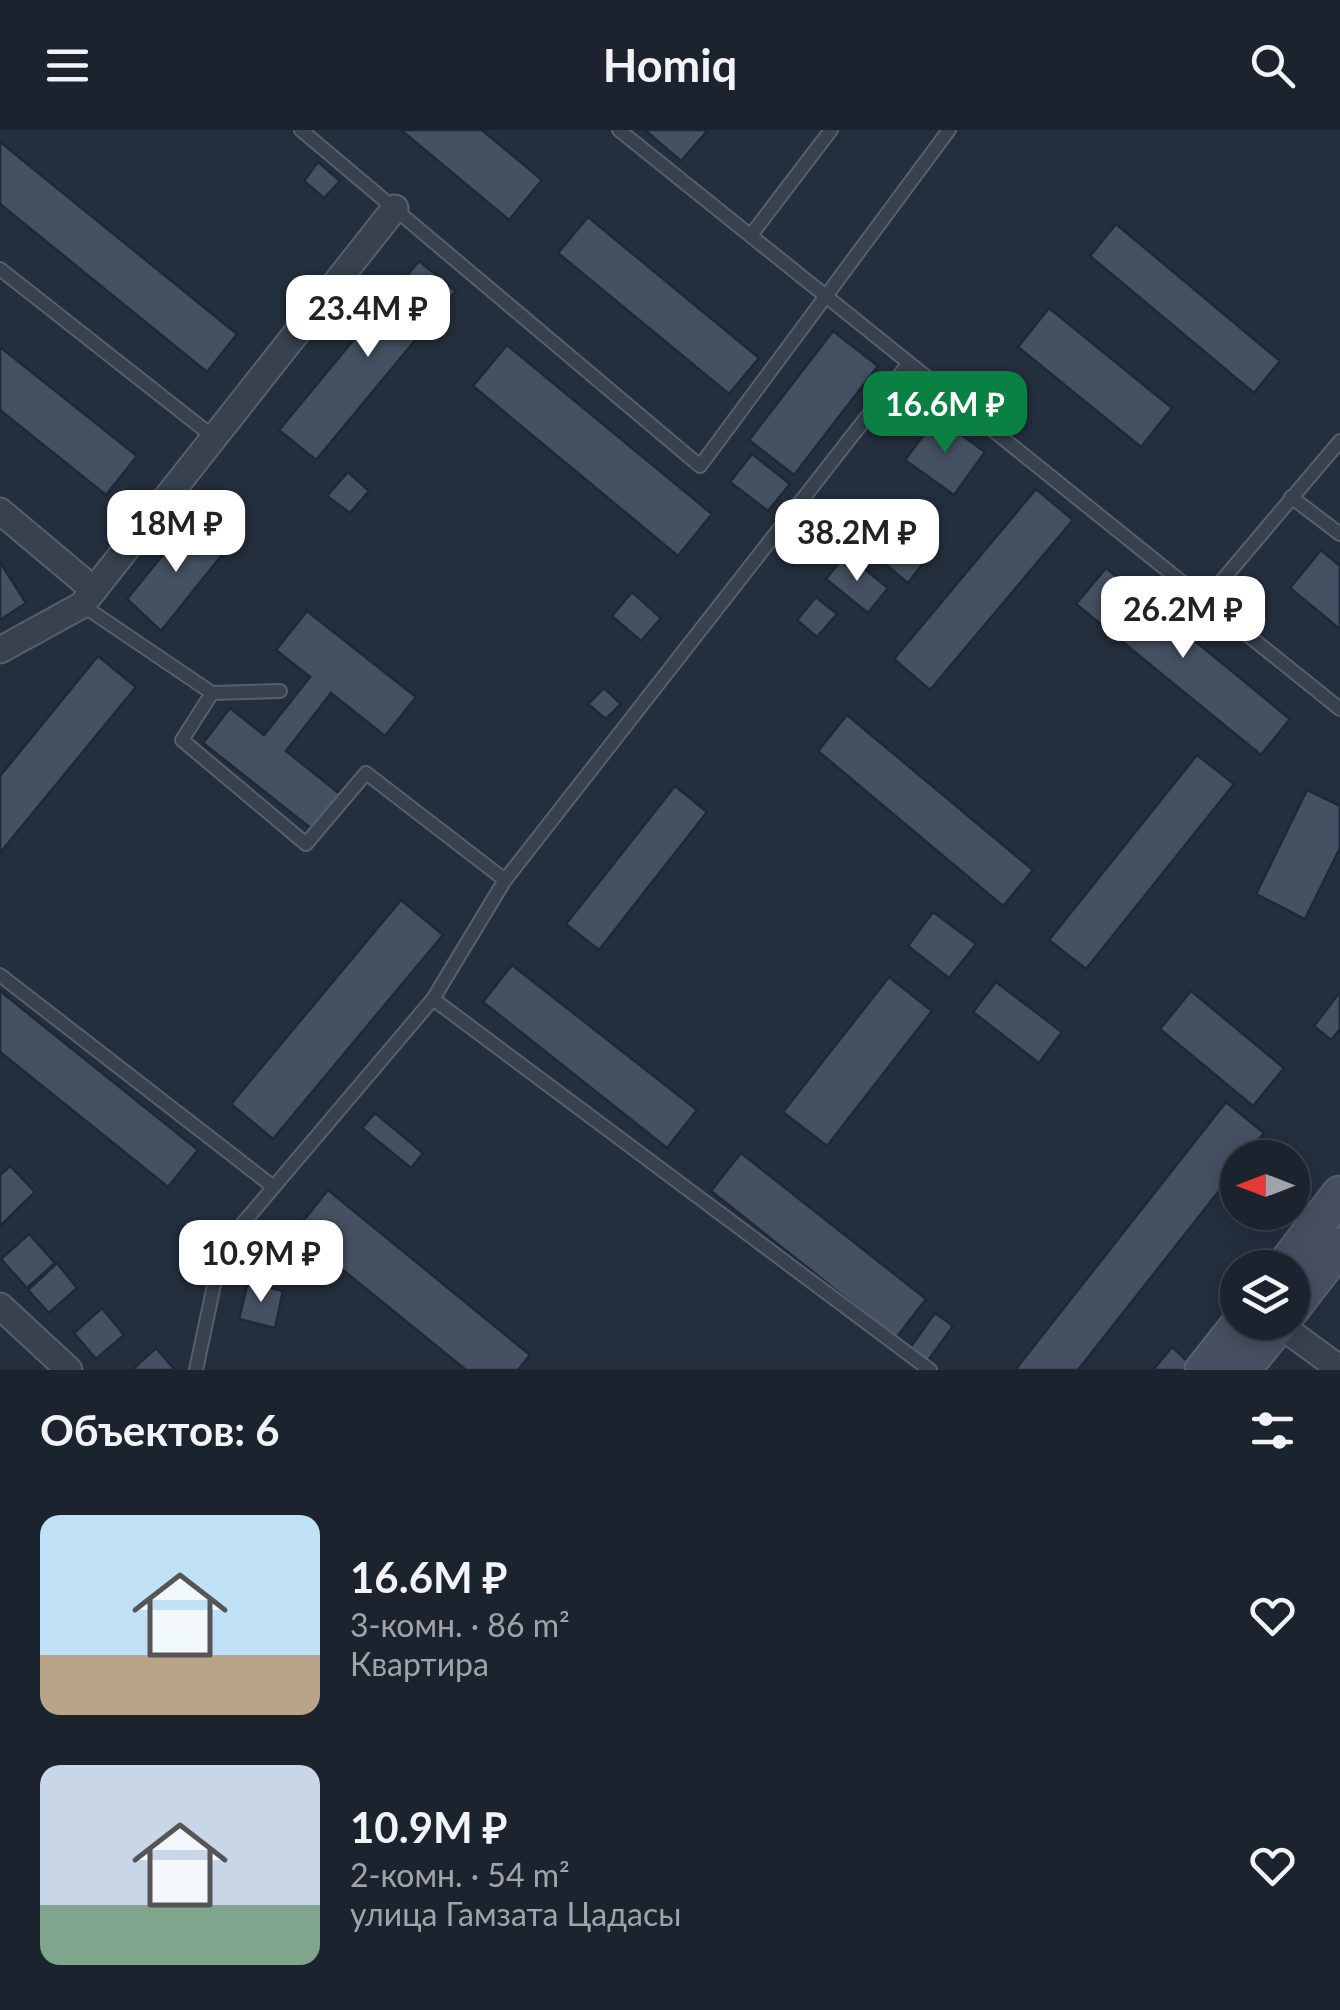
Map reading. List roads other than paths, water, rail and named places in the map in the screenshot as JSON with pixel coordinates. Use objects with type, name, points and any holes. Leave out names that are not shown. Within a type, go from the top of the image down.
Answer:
[{"type":"main road","points":[[1298,1250],[1340,1194]]},
{"type":"main road","points":[[1310,1285],[1340,1246]]},
{"type":"main road","points":[[1202,1370],[1226,1340]]},
{"type":"main road","points":[[1242,1370],[1266,1340]]},
{"type":"street","points":[[0,650],[88,598],[394,208]]},
{"type":"street","points":[[0,512],[88,598]]},
{"type":"street","points":[[0,1306],[69,1370]]},
{"type":"street","points":[[1308,1340],[1340,1369]]},
{"type":"lane","points":[[301,130],[700,466],[949,130]]},
{"type":"lane","points":[[618,130],[1340,708]]},
{"type":"lane","points":[[751,235],[831,130]]},
{"type":"lane","points":[[0,269],[216,439]]},
{"type":"lane","points":[[196,1370],[217,1271],[239,1228],[271,1185],[432,998],[505,880],[909,363]]},
{"type":"lane","points":[[1204,602],[1340,441]]},
{"type":"lane","points":[[1292,498],[1340,534]]},
{"type":"lane","points":[[88,598],[212,693],[280,691]]},
{"type":"lane","points":[[212,693],[182,740],[306,844],[366,772],[505,880]]},
{"type":"lane","points":[[0,975],[271,1185]]},
{"type":"lane","points":[[432,998],[930,1370]]}]
